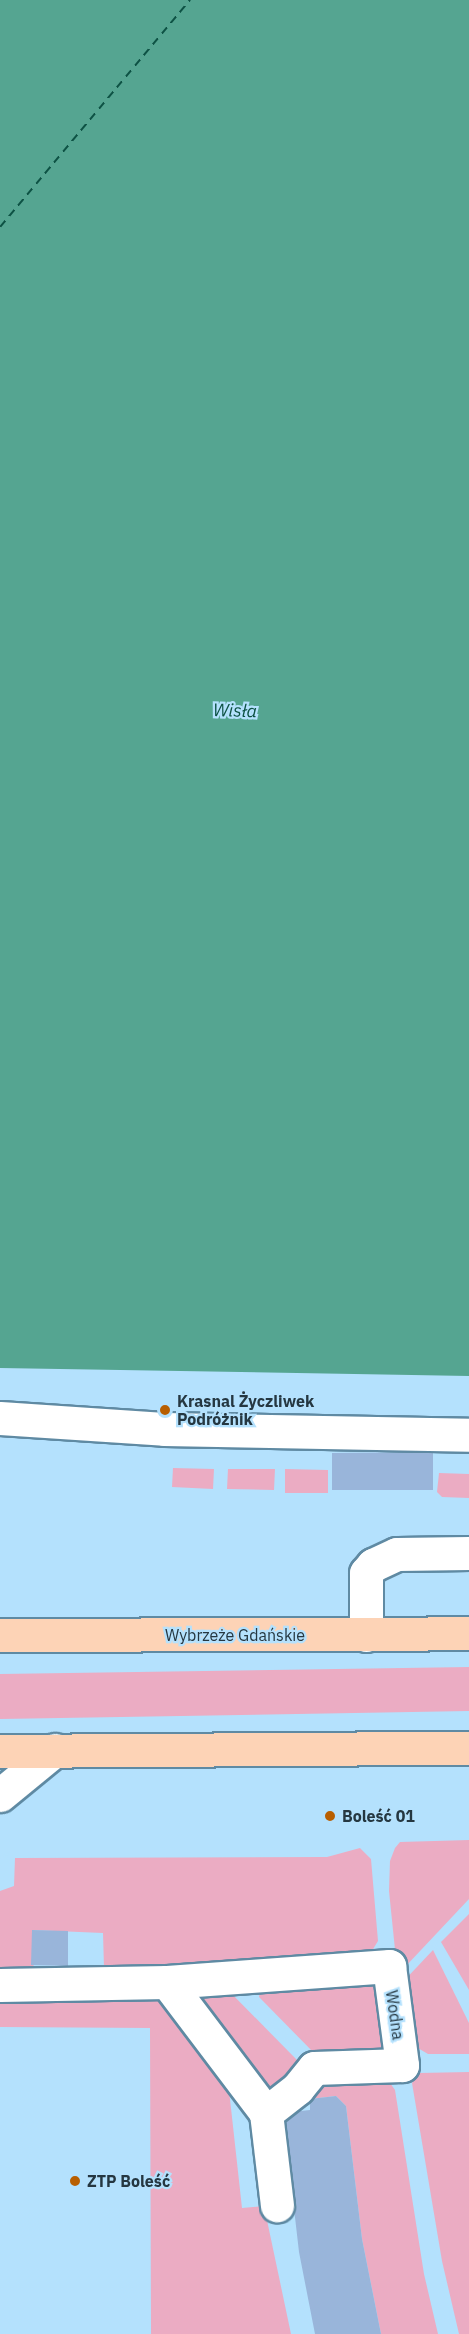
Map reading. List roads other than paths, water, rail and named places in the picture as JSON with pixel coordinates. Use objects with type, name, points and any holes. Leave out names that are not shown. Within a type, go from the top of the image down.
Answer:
[{"type":"main road","name":"Wybrzeże Gdańskie","points":[[0,1635],[469,1633]]},
{"type":"main road","points":[[0,1750],[469,1748]]},
{"type":"street","points":[[0,1418],[164,1429],[469,1435]]},
{"type":"street","points":[[366,1635],[366,1573],[373,1565],[397,1554],[469,1553]]},
{"type":"street","points":[[0,1795],[55,1750]]},
{"type":"street","name":"Wodna","points":[[167,1982],[389,1966],[402,2064],[314,2068],[298,2088],[266,2112]]},
{"type":"street","points":[[0,1985],[167,1982],[266,2112],[276,2205]]},
{"type":"water","name":"Wisła","points":[[0,0],[469,0],[469,1376],[0,1368]]},
{"type":"place","name":"Krasnal Życzliwek Podróżnik","points":[[165,1410]]},
{"type":"place","name":"Boleść 01","points":[[330,1816]]},
{"type":"place","name":"ZTP Boleść","points":[[75,2181]]}]
